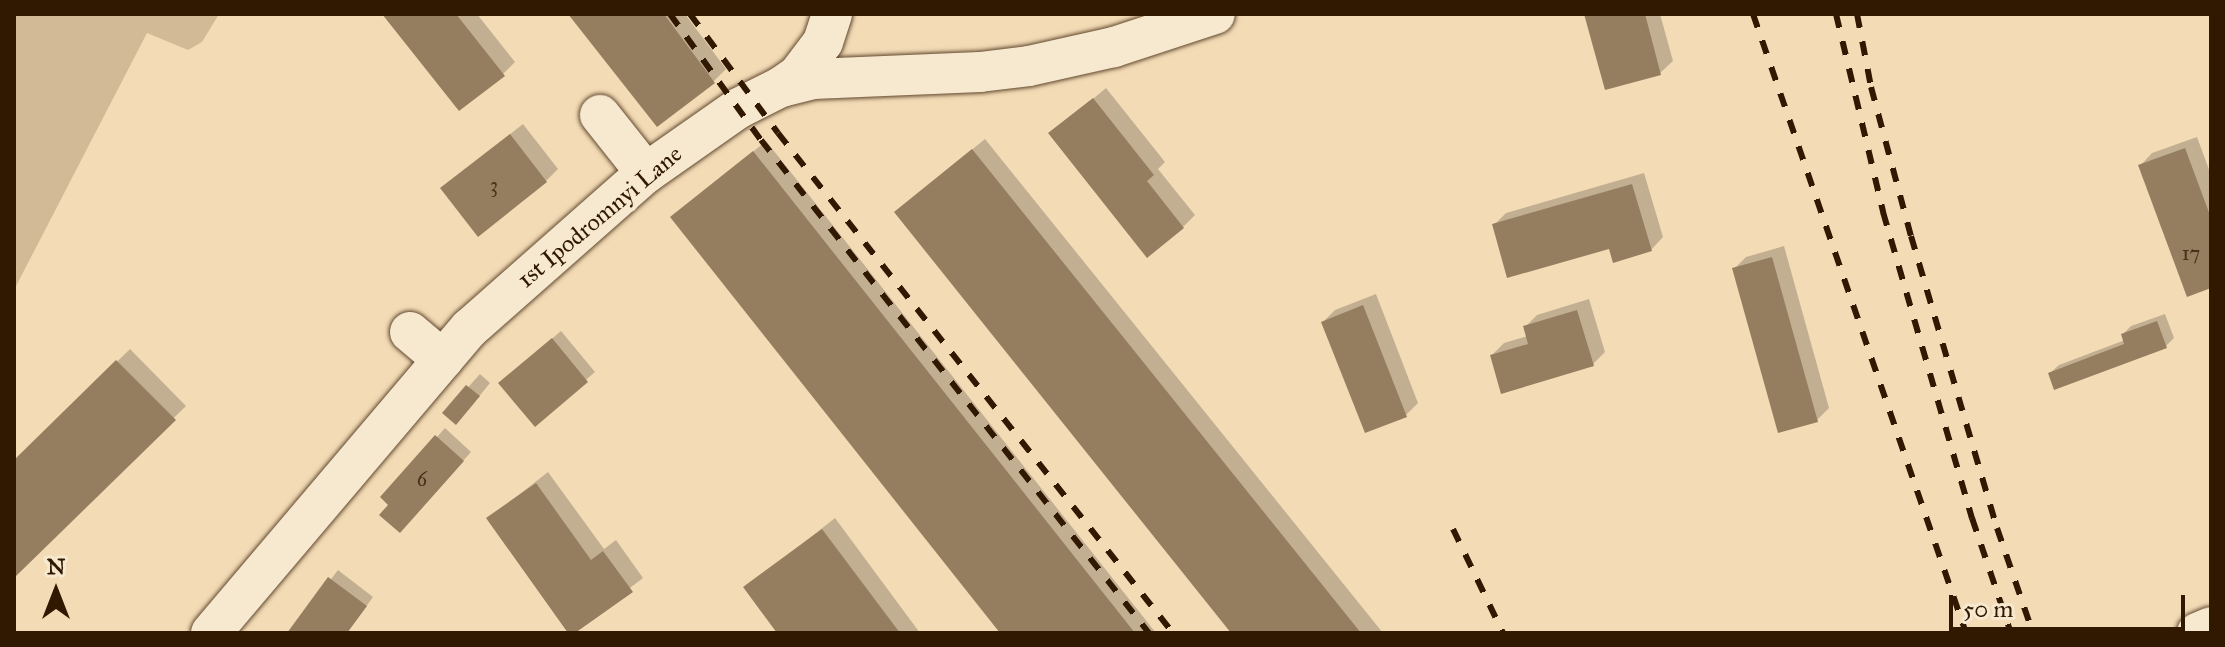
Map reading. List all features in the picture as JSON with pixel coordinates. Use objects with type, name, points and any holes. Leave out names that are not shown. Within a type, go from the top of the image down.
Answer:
[{"type":"street","points":[[781,87],[798,75],[823,42],[832,14]]},
{"type":"street","name":"1st Ipodromnyi Lane","points":[[211,633],[470,328],[646,173],[739,108],[781,87],[907,61],[1029,66],[1121,46],[1215,14]]},
{"type":"street","points":[[600,115],[646,173]]},
{"type":"street","points":[[410,332],[443,360]]},
{"type":"street","points":[[2197,633],[2211,627]]},
{"type":"shaded area","points":[[14,14],[219,14],[202,42],[188,50],[147,33],[14,290]]},
{"type":"building","points":[[382,14],[456,14],[505,76],[459,111]]},
{"type":"building","points":[[568,14],[664,14],[715,83],[657,127]]},
{"type":"building","points":[[1584,14],[1645,14],[1661,75],[1605,90]]},
{"type":"building","points":[[1093,98],[1154,175],[1147,181],[1184,228],[1147,258],[1048,133]]},
{"type":"building","points":[[510,134],[547,182],[478,237],[440,188]]},
{"type":"building","points":[[2185,148],[2211,218],[2211,288],[2187,297],[2138,165]]},
{"type":"building","points":[[972,149],[1361,633],[1231,633],[894,212]]},
{"type":"building","points":[[753,151],[1135,633],[1000,633],[670,217]]},
{"type":"building","points":[[1632,184],[1652,251],[1613,263],[1609,249],[1507,278],[1492,224]]},
{"type":"building","points":[[1772,257],[1818,422],[1778,433],[1732,268]]},
{"type":"building","points":[[1363,305],[1407,417],[1365,433],[1321,322]]},
{"type":"building","points":[[1577,310],[1594,366],[1501,394],[1490,355],[1528,344],[1523,326]]},
{"type":"building","points":[[2157,321],[2167,348],[2054,390],[2048,373],[2124,344],[2121,334]]},
{"type":"building","points":[[552,338],[588,382],[535,427],[498,383]]},
{"type":"building","points":[[116,360],[176,420],[14,578],[14,460]]},
{"type":"building","points":[[466,385],[480,396],[456,425],[442,413]]},
{"type":"building","points":[[435,435],[464,461],[400,533],[379,515],[388,505],[380,497]]},
{"type":"building","points":[[536,483],[591,560],[603,551],[633,592],[575,633],[568,633],[486,518]]},
{"type":"building","points":[[822,529],[900,633],[777,633],[743,587]]},
{"type":"building","points":[[328,577],[367,606],[347,633],[287,633]]},
{"type":"railway","points":[[670,14],[761,140],[1149,633]]},
{"type":"railway","points":[[690,14],[778,133],[1173,633]]},
{"type":"railway","points":[[1753,14],[1966,633]]},
{"type":"railway","points":[[1836,14],[1883,212],[1972,518],[2011,633]]},
{"type":"railway","points":[[1857,14],[1871,87],[1911,236],[1997,528],[2033,633]]},
{"type":"railway","points":[[1453,529],[1503,633]]}]
